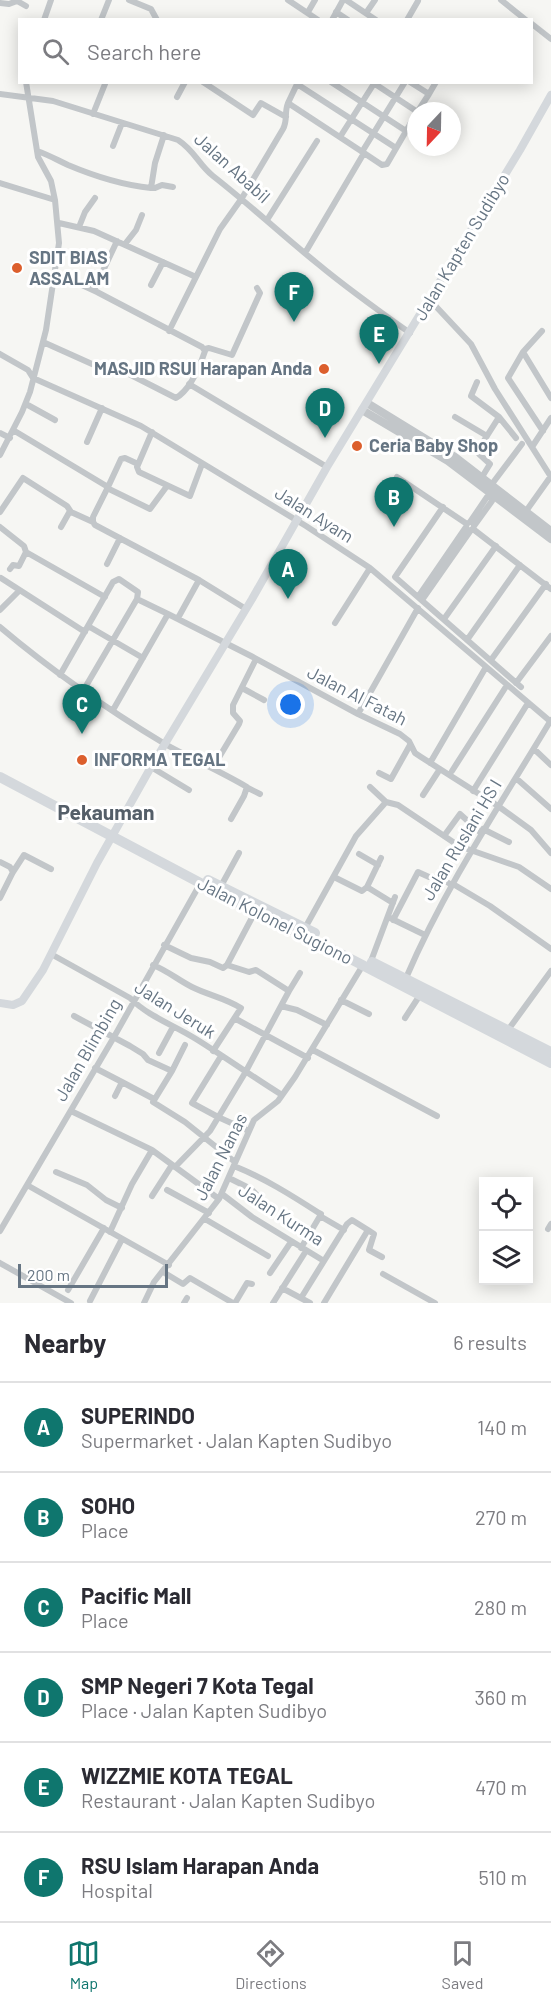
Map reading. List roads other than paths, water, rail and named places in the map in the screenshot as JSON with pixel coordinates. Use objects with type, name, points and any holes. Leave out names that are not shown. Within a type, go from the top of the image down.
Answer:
[{"type":"highway","points":[[0,771],[113,834]]},
{"type":"highway","name":"Jalan Kolonel Sugiono","points":[[0,777],[305,928],[420,995],[527,1044],[551,1051]]},
{"type":"highway","name":"Jalan Kolonel Sugiono","points":[[113,834],[200,884],[255,912],[367,963],[406,978],[508,1030],[551,1063]]},
{"type":"main road","name":"Jalan Kapten Sudibyo","points":[[0,1004],[13,1005],[22,1001],[51,954],[113,834],[151,767],[246,609],[295,520],[410,333],[551,95]]},
{"type":"street","points":[[45,18],[51,0]]},
{"type":"street","points":[[102,18],[109,0]]},
{"type":"street","points":[[129,0],[151,9],[156,18]]},
{"type":"street","points":[[289,0],[316,18]]},
{"type":"street","points":[[308,12],[315,0]]},
{"type":"street","points":[[333,18],[344,0],[373,18]]},
{"type":"street","points":[[366,13],[375,0]]},
{"type":"street","points":[[501,0],[524,18]]},
{"type":"street","points":[[0,3],[9,4],[17,1],[26,6]]},
{"type":"street","points":[[408,18],[418,1]]},
{"type":"street","points":[[336,12],[345,18]]},
{"type":"street","points":[[533,26],[551,39]]},
{"type":"street","points":[[0,455],[26,404],[43,342],[56,273],[59,243],[59,223],[55,200],[51,181],[38,157],[26,84]]},
{"type":"street","points":[[93,114],[105,84]]},
{"type":"street","points":[[177,97],[184,84]]},
{"type":"street","points":[[206,84],[253,114],[261,103],[264,103],[286,117]]},
{"type":"street","points":[[169,331],[220,229],[242,198],[283,129],[285,110],[297,84]]},
{"type":"street","points":[[298,84],[396,148]]},
{"type":"street","points":[[288,104],[363,153],[385,165],[389,163],[406,131],[335,84]]},
{"type":"street","points":[[340,137],[373,84]]},
{"type":"street","points":[[375,84],[407,106]]},
{"type":"street","points":[[305,253],[404,84]]},
{"type":"street","points":[[413,84],[429,94]]},
{"type":"street","points":[[424,102],[435,84]]},
{"type":"street","name":"Jalan Ababil","points":[[0,94],[53,101],[178,140],[189,148],[209,172],[279,232],[346,287],[410,333]]},
{"type":"street","points":[[113,146],[122,123]]},
{"type":"street","points":[[150,188],[164,135]]},
{"type":"street","points":[[267,220],[317,141]]},
{"type":"street","points":[[37,151],[57,158],[68,165],[124,184],[150,188],[162,185],[173,188]]},
{"type":"street","points":[[0,183],[55,200]]},
{"type":"street","points":[[79,227],[95,198]]},
{"type":"street","points":[[125,244],[136,230],[142,215]]},
{"type":"street","points":[[59,223],[79,227],[125,244],[196,277]]},
{"type":"street","points":[[94,290],[117,241]]},
{"type":"street","points":[[151,285],[162,262]]},
{"type":"street","points":[[56,273],[94,290],[205,349],[232,355],[260,293],[256,288]]},
{"type":"street","points":[[429,299],[471,344],[495,389],[534,446],[551,477],[524,514]]},
{"type":"street","points":[[542,331],[524,352],[508,378],[543,431]]},
{"type":"street","points":[[43,342],[92,364],[123,371],[172,397],[179,396],[189,384],[205,349]]},
{"type":"street","points":[[524,352],[550,394]]},
{"type":"street","name":"Jalan Ayam","points":[[0,356],[28,370],[33,378],[152,432],[370,568],[485,669],[551,721]]},
{"type":"street","points":[[477,382],[471,396],[499,417],[516,438]]},
{"type":"street","points":[[189,384],[327,467]]},
{"type":"street","points":[[26,404],[55,420]]},
{"type":"street","points":[[364,406],[417,438],[455,457],[482,477],[493,491]]},
{"type":"street","points":[[87,442],[102,408]]},
{"type":"street","points":[[455,417],[487,436]]},
{"type":"street","points":[[482,477],[490,464],[478,453],[499,417]]},
{"type":"street","points":[[534,446],[551,418]]},
{"type":"street","points":[[13,430],[107,487],[150,509],[167,486]]},
{"type":"street","points":[[0,432],[10,438]]},
{"type":"street","points":[[152,432],[138,464],[139,472],[192,495],[202,464]]},
{"type":"street","points":[[417,438],[551,531]]},
{"type":"street","points":[[420,599],[481,511],[492,501],[493,491],[522,444]]},
{"type":"street","points":[[93,522],[93,517],[121,459],[125,458],[138,464]]},
{"type":"street","points":[[396,477],[470,526],[548,586],[491,660]]},
{"type":"street","points":[[0,512],[22,478],[67,506],[70,511],[199,580],[246,609]]},
{"type":"street","points":[[443,507],[395,577],[519,685],[551,636]]},
{"type":"street","points":[[61,527],[70,511]]},
{"type":"street","points":[[524,514],[551,539]]},
{"type":"street","points":[[0,527],[24,546],[26,552],[105,597]]},
{"type":"street","points":[[107,564],[120,538]]},
{"type":"street","points":[[444,620],[496,546]]},
{"type":"street","points":[[10,569],[13,565],[19,566],[26,552]]},
{"type":"street","points":[[467,640],[520,566]]},
{"type":"street","points":[[335,623],[370,568]]},
{"type":"street","points":[[1,578],[19,591],[86,629],[112,640],[143,658]]},
{"type":"street","points":[[60,675],[113,582],[117,579],[137,590],[136,599],[83,691]]},
{"type":"street","points":[[178,618],[199,580]]},
{"type":"street","points":[[0,610],[19,591]]},
{"type":"street","name":"Jalan Al Fatah","points":[[136,599],[178,618],[400,734],[415,753],[531,830],[551,853]]},
{"type":"street","points":[[358,714],[418,608]]},
{"type":"street","points":[[112,710],[168,614]]},
{"type":"street","points":[[0,627],[60,675],[112,710],[165,743],[260,794]]},
{"type":"street","points":[[215,764],[239,724],[240,721],[232,710],[256,659]]},
{"type":"street","points":[[431,762],[485,669]]},
{"type":"street","points":[[452,771],[507,685]]},
{"type":"street","points":[[242,688],[264,700]]},
{"type":"street","points":[[473,791],[528,703]]},
{"type":"street","name":"Jalan Ruslani HS I","points":[[406,978],[425,935],[482,831],[517,779],[551,721]]},
{"type":"street","points":[[379,773],[391,779],[410,745]]},
{"type":"street","points":[[534,749],[551,765]]},
{"type":"street","points":[[151,767],[189,790]]},
{"type":"street","points":[[423,795],[440,770]]},
{"type":"street","points":[[517,779],[551,809]]},
{"type":"street","points":[[370,787],[386,802],[399,806],[472,852],[519,867],[551,889]]},
{"type":"street","points":[[231,819],[248,788]]},
{"type":"street","points":[[305,928],[356,836],[386,802]]},
{"type":"street","points":[[444,836],[459,814],[482,831],[509,842]]},
{"type":"street","points":[[221,886],[240,853]]},
{"type":"street","points":[[334,877],[362,891],[367,887],[380,861],[359,854]]},
{"type":"street","points":[[0,898],[24,855],[51,869]]},
{"type":"street","points":[[0,862],[10,867],[13,872]]},
{"type":"street","points":[[391,919],[418,872],[429,878],[438,877],[490,906],[551,948]]},
{"type":"street","name":"Jalan Blimbing","points":[[1,1227],[114,1037],[200,884]]},
{"type":"street","points":[[367,887],[394,900],[391,919]]},
{"type":"street","points":[[164,945],[190,958],[210,962],[223,968],[227,965],[255,912]]},
{"type":"street","points":[[391,919],[425,935]]},
{"type":"street","name":"Jalan Nanas","points":[[144,1303],[154,1282],[221,1197],[255,1119],[282,1095],[308,1058],[341,1000],[367,963],[391,919]]},
{"type":"street","name":"Jalan Jeruk","points":[[51,954],[133,1001],[156,1019],[194,1038],[282,1095]]},
{"type":"street","points":[[153,965],[191,987],[222,997],[241,1008],[236,1019],[213,1051]]},
{"type":"street","points":[[227,965],[249,972],[256,970],[289,991]]},
{"type":"street","points":[[508,1030],[551,971]]},
{"type":"street","points":[[152,1196],[173,1166],[205,1138],[245,1073],[300,973]]},
{"type":"street","points":[[405,1018],[420,995]]},
{"type":"street","points":[[341,1000],[369,1014]]},
{"type":"street","points":[[281,1006],[297,1010],[327,1025]]},
{"type":"street","points":[[74,1016],[143,1054],[148,1060],[172,1071]]},
{"type":"street","points":[[236,1019],[308,1058]]},
{"type":"street","points":[[159,1053],[173,1027]]},
{"type":"street","points":[[154,1099],[185,1045]]},
{"type":"street","points":[[313,1050],[438,1116]]},
{"type":"street","points":[[221,1056],[192,1103],[218,1118],[249,1131]]},
{"type":"street","points":[[95,1068],[154,1099],[153,1102],[185,1122],[235,1164],[268,1181],[344,1230]]},
{"type":"street","points":[[115,1096],[122,1082]]},
{"type":"street","name":"Jalan Kurma","points":[[71,1111],[152,1150],[221,1197],[324,1261]]},
{"type":"street","points":[[68,1290],[122,1208],[132,1184],[152,1150]]},
{"type":"street","points":[[56,1172],[87,1185],[106,1200],[122,1208]]},
{"type":"street","points":[[229,1178],[251,1189],[257,1195]]},
{"type":"street","points":[[27,1185],[169,1265]]},
{"type":"street","points":[[167,1190],[268,1256]]},
{"type":"street","points":[[273,1303],[320,1216]]},
{"type":"street","points":[[282,1288],[306,1301],[324,1261],[350,1220],[374,1234],[368,1249],[381,1257]]},
{"type":"street","points":[[324,1303],[368,1230]]},
{"type":"street","points":[[90,1301],[122,1239]]},
{"type":"street","points":[[270,1273],[291,1242]]},
{"type":"street","points":[[0,1263],[71,1303]]},
{"type":"street","points":[[163,1272],[183,1284],[190,1278],[234,1303],[246,1283],[252,1284]]},
{"type":"street","points":[[383,1274],[435,1303]]},
{"type":"place","name":"SDIT BIAS ASSALAM","points":[[17,268]]},
{"type":"place","name":"RSU Islam Harapan Anda","points":[[294,322]]},
{"type":"place","name":"WIZZMIE KOTA TEGAL","points":[[379,364]]},
{"type":"place","name":"MASJID RSUI Harapan Anda","points":[[324,369]]},
{"type":"place","name":"SMP Negeri 7 Kota Tegal","points":[[325,438]]},
{"type":"place","name":"Ceria Baby Shop","points":[[357,446]]},
{"type":"place","name":"SOHO","points":[[394,527]]},
{"type":"place","name":"SUPERINDO","points":[[288,599]]},
{"type":"place","name":"Pacific Mall","points":[[82,734]]},
{"type":"place","name":"INFORMA TEGAL","points":[[82,760]]},
{"type":"district","name":"Pekauman","points":[[106,813]]}]
